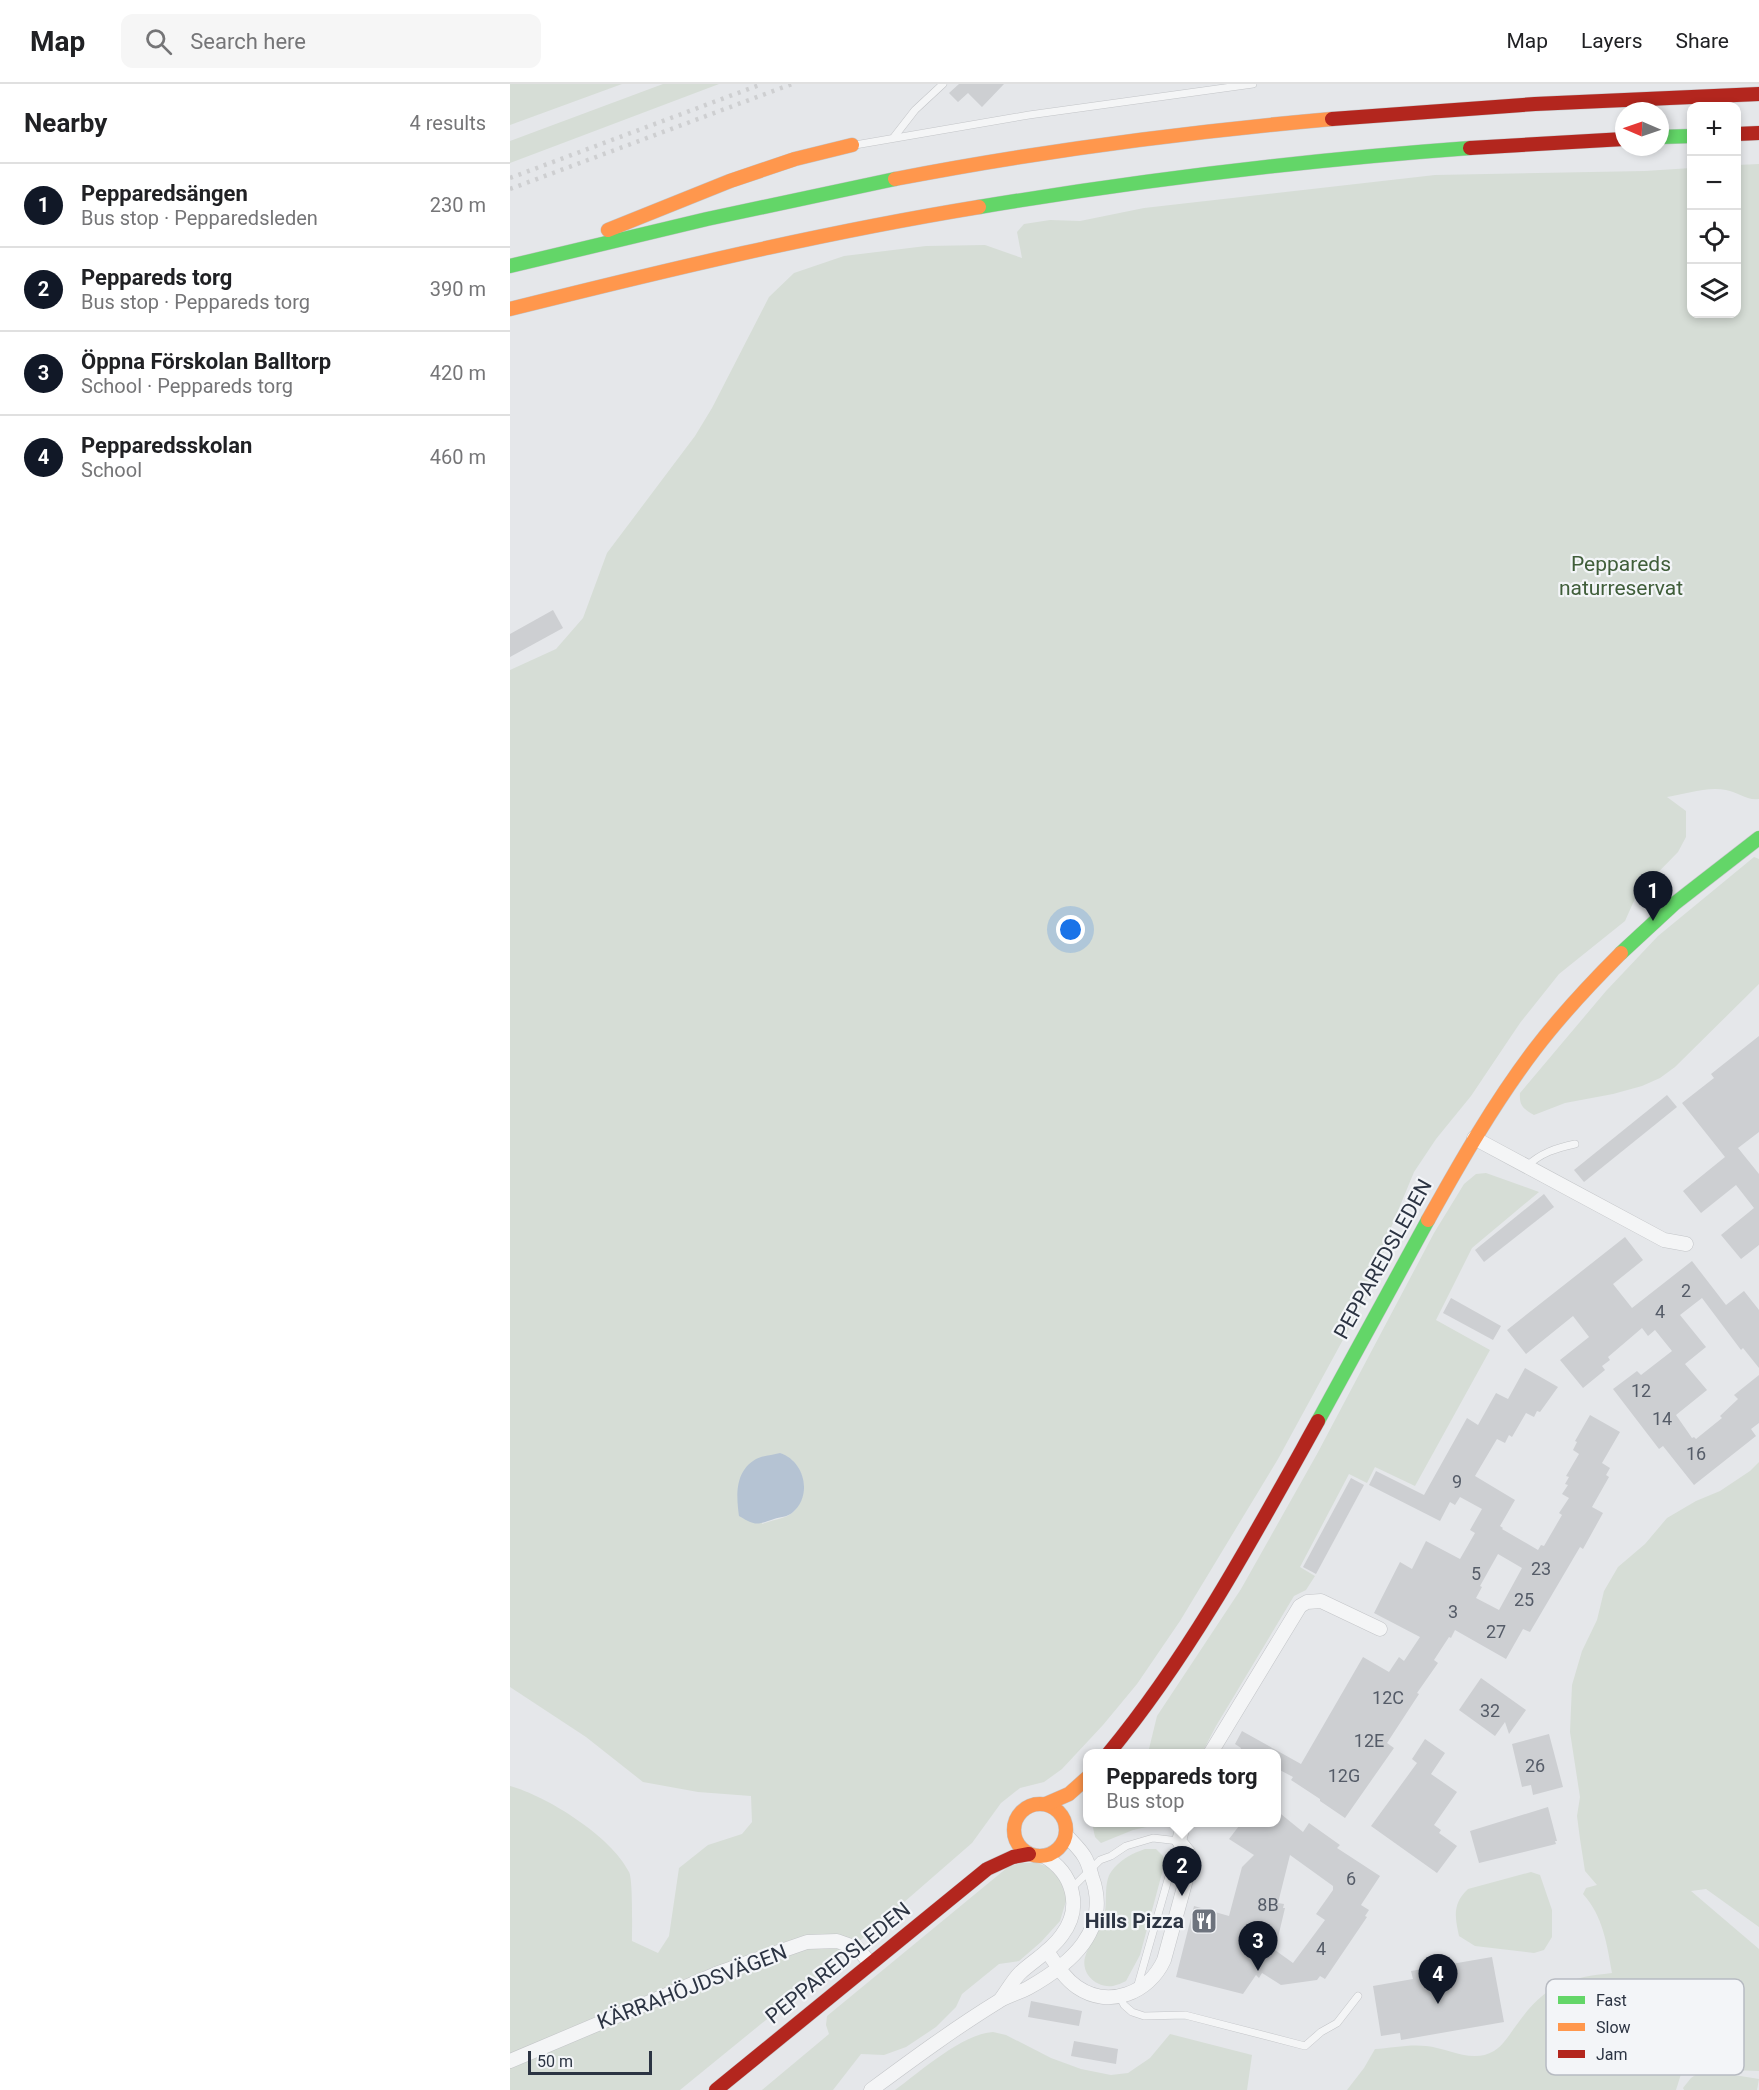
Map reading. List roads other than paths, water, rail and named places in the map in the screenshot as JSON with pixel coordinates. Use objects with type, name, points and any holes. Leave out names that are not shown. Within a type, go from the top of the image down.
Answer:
[{"type":"main road","points":[[1692,84],[1738,94]]},
{"type":"main road","points":[[510,266],[825,193],[1040,153],[1258,125],[1430,110],[1574,101],[1759,94]]},
{"type":"main road","points":[[1741,134],[1759,134]]},
{"type":"main road","points":[[1669,137],[1687,136]]},
{"type":"main road","points":[[510,309],[672,268],[834,232],[1046,195],[1263,166],[1437,149],[1615,139]]},
{"type":"main road","points":[[542,258],[730,181],[795,159],[852,145]]},
{"type":"main road","name":"PEPPAREDSLEDEN","points":[[1112,1749],[1164,1681],[1216,1603],[1474,1138],[1523,1064],[1581,995],[1653,921],[1715,869],[1759,838]]},
{"type":"main road","points":[[1083,1782],[1058,1800],[1029,1806],[1019,1814],[1015,1821],[1015,1838],[1029,1854],[1044,1856],[1058,1849],[1083,1784]]},
{"type":"main road","points":[[1046,1804],[1060,1812],[1066,1831]]},
{"type":"main road","name":"PEPPAREDSLEDEN","points":[[987,1869],[1002,1847],[1015,1821]]},
{"type":"main road","name":"PEPPAREDSLEDEN","points":[[716,2090],[987,1869],[1013,1857],[1029,1854]]},
{"type":"street","points":[[1474,1138],[1664,1240],[1686,1244]]},
{"type":"street","points":[[1213,1749],[1300,1606],[1307,1602],[1321,1601],[1380,1629]]},
{"type":"street","points":[[1047,1951],[1066,1978],[1088,1994],[1120,1997],[1136,1992],[1152,1979],[1164,1960],[1190,1865],[1188,1852],[1179,1841],[1183,1827]]},
{"type":"street","points":[[871,2090],[1001,1999],[1028,1988],[1080,1949],[1097,1916],[1098,1901],[1085,1857],[1066,1831]]},
{"type":"street","points":[[1001,1999],[1018,1975],[1061,1937],[1070,1921],[1074,1902],[1072,1888],[1054,1861],[1044,1856]]},
{"type":"street","name":"KÄRRAHÖJDSVÄGEN","points":[[510,2061],[721,1972],[807,1942],[837,1941],[857,1948],[871,1964]]},
{"type":"lane","points":[[894,137],[915,110],[943,84]]},
{"type":"lane","points":[[852,145],[1029,115],[1253,84]]},
{"type":"lane","points":[[1527,1166],[1549,1151],[1575,1144]]},
{"type":"lane","points":[[1072,1888],[1100,1860],[1139,1840],[1153,1838],[1179,1841]]},
{"type":"lane","points":[[1120,1997],[1124,2005],[1132,2012],[1144,2016],[1185,2015],[1305,2046],[1321,2032],[1337,2023],[1358,1996]]},
{"type":"water","points":[[780,1453],[789,1457],[800,1471],[804,1489],[799,1506],[788,1515],[756,1524],[749,1522],[739,1516],[737,1500],[738,1484],[744,1470],[756,1459]]},
{"type":"railway","points":[[510,178],[762,84]]},
{"type":"railway","points":[[510,189],[792,84]]},
{"type":"place","name":"Pepparedsängen","points":[[1653,921]]},
{"type":"place","name":"Peppareds torg","points":[[1182,1896]]},
{"type":"place","name":"Hills Pizza","points":[[1204,1921]]},
{"type":"place","name":"Öppna Förskolan Balltorp","points":[[1258,1971]]},
{"type":"place","name":"Pepparedsskolan","points":[[1438,2004]]},
{"type":"park label","name":"Peppareds naturreservat","points":[[1621,576]]}]
